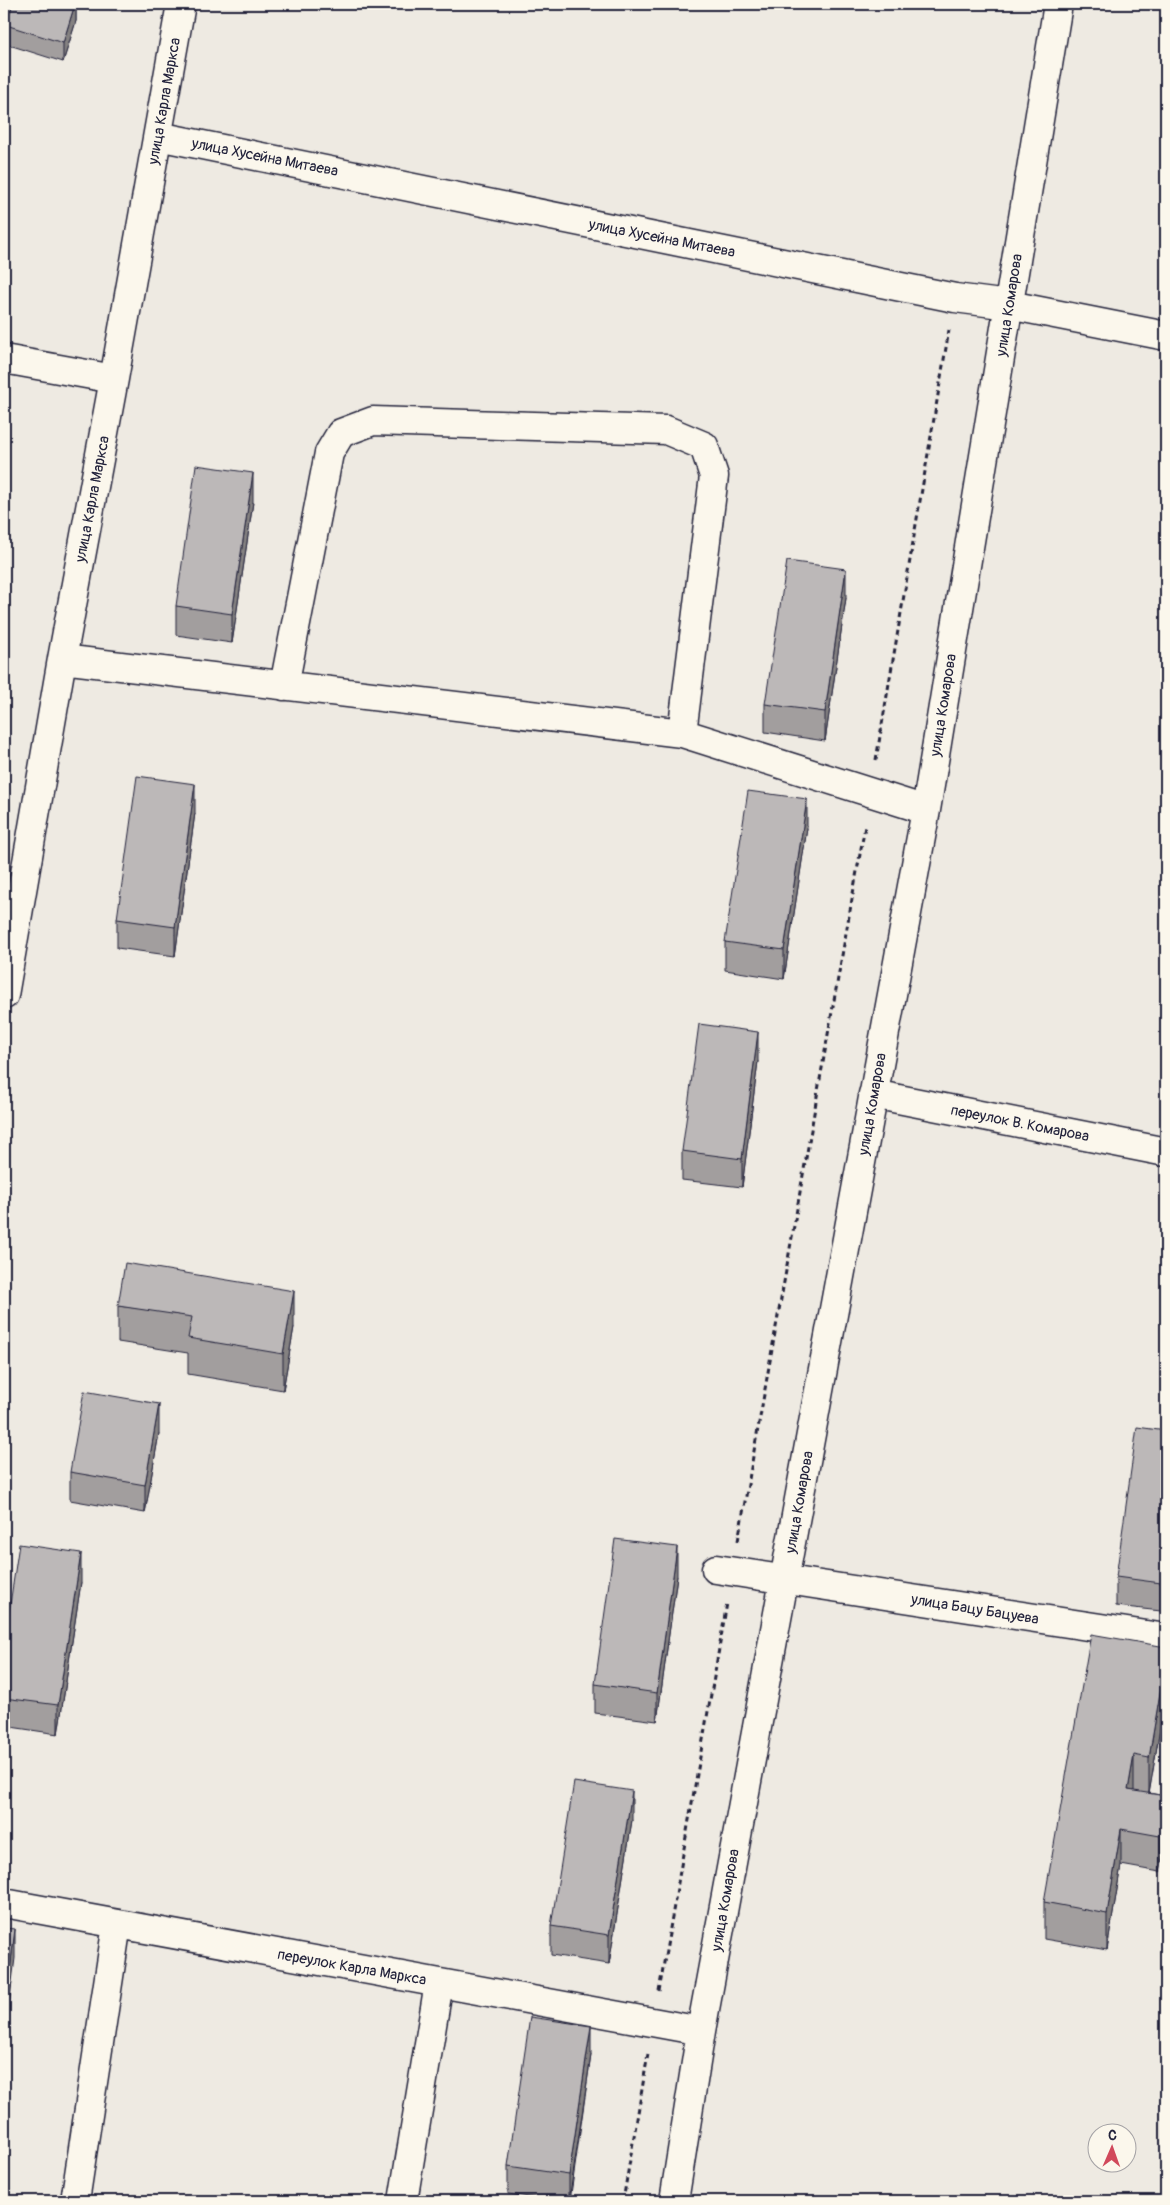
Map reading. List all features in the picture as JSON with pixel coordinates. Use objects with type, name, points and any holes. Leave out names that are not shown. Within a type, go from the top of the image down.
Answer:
[{"type":"street","name":"улица Карла Маркса","points":[[4,995],[62,659],[181,4]]},
{"type":"street","name":"улица Комарова","points":[[674,2201],[701,2031],[926,810],[1058,4]]},
{"type":"street","name":"улица Хусейна Митаева","points":[[158,136],[955,298],[1009,305],[1166,336]]},
{"type":"street","points":[[4,359],[114,379]]},
{"type":"street","points":[[284,686],[329,453],[341,433],[373,421],[666,430],[704,446],[714,476],[682,734]]},
{"type":"street","points":[[62,659],[682,734],[926,810]]},
{"type":"street","name":"переулок В. Комарова","points":[[873,1094],[1166,1152]]},
{"type":"street","name":"улица Бацу Бацуева","points":[[724,1571],[1166,1638]]},
{"type":"street","name":"переулок Карла Маркса","points":[[4,1903],[701,2031]]},
{"type":"street","points":[[75,2201],[117,1924]]},
{"type":"street","points":[[403,2201],[439,1983]]},
{"type":"path","points":[[623,2201],[654,2022],[724,1571],[871,792],[955,298]]},
{"type":"building","points":[[13,4],[75,4],[63,43],[6,25]]},
{"type":"building","points":[[196,465],[253,473],[232,614],[176,606]]},
{"type":"building","points":[[787,561],[846,569],[825,712],[765,704]]},
{"type":"building","points":[[137,776],[195,784],[175,927],[117,919]]},
{"type":"building","points":[[748,791],[807,799],[784,950],[725,942]]},
{"type":"building","points":[[699,1024],[758,1032],[742,1159],[682,1151]]},
{"type":"building","points":[[125,1263],[294,1291],[283,1354],[188,1338],[192,1317],[118,1306]]},
{"type":"building","points":[[84,1391],[159,1404],[145,1485],[70,1472]]},
{"type":"building","points":[[1137,1427],[1166,1431],[1166,1546],[1161,1583],[1116,1577]]},
{"type":"building","points":[[615,1539],[677,1547],[657,1693],[595,1684]]},
{"type":"building","points":[[19,1544],[81,1553],[58,1705],[4,1698],[4,1645]]},
{"type":"building","points":[[1091,1634],[1166,1647],[1166,1657],[1149,1758],[1134,1755],[1128,1790],[1166,1796],[1160,1836],[1121,1829],[1107,1914],[1044,1902]]},
{"type":"building","points":[[574,1782],[632,1791],[609,1935],[551,1926]]},
{"type":"building","points":[[4,1928],[15,1929],[4,2017]]},
{"type":"building","points":[[530,2017],[591,2026],[569,2175],[508,2166]]}]
